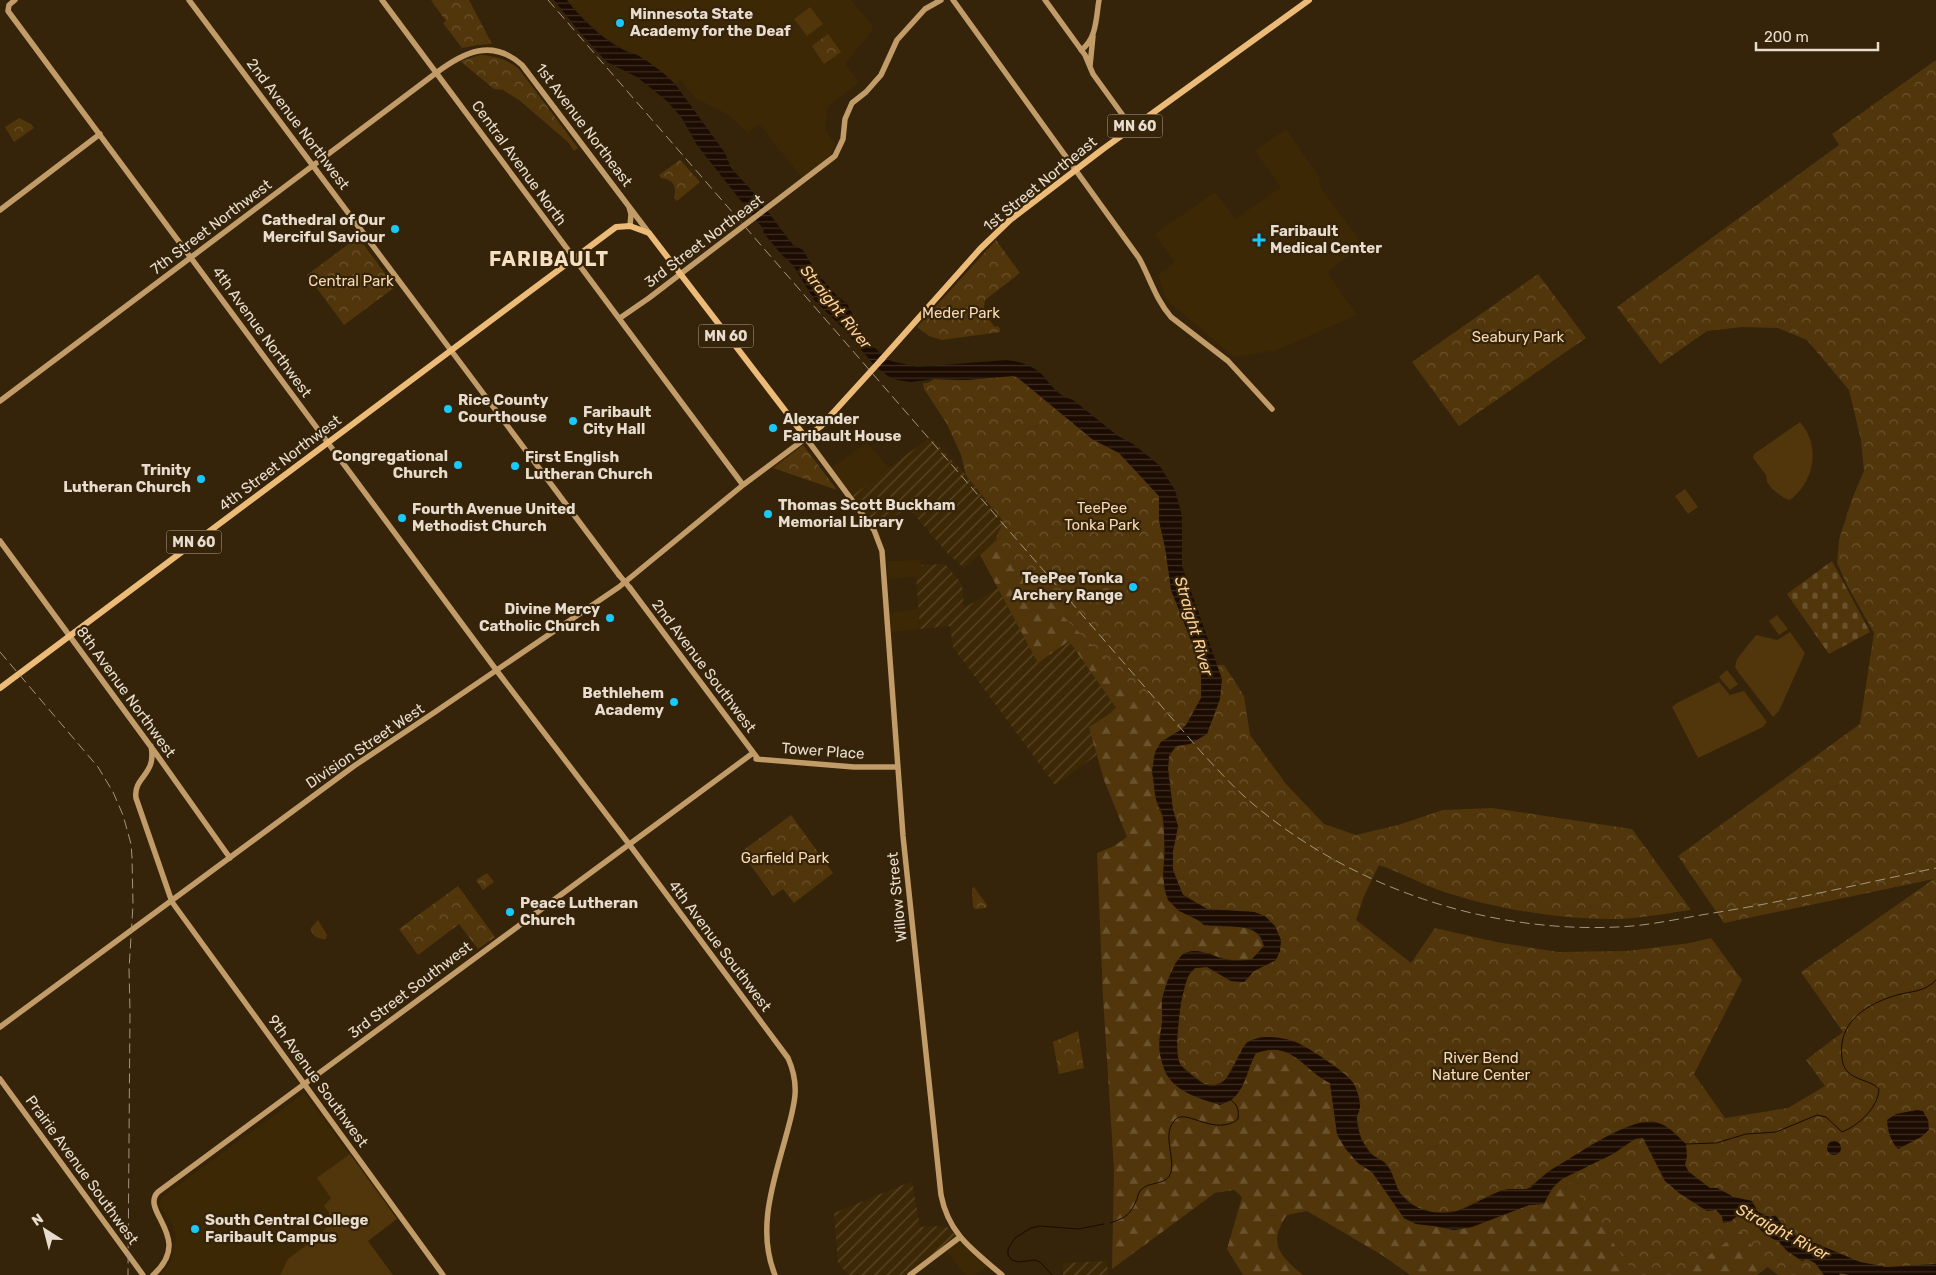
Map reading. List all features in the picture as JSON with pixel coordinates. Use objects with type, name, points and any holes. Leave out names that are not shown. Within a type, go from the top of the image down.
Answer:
[{"type":"main road","name":"1st Street Northeast","points":[[806,438],[821,426],[985,244],[1004,226],[1075,170],[1308,0]]},
{"type":"main road","name":"MN 60","points":[[574,257],[610,230],[621,226],[630,226]]},
{"type":"main road","points":[[630,226],[649,233]]},
{"type":"main road","name":"1st Avenue Northeast","points":[[649,233],[806,438]]},
{"type":"main road","name":"4th Street Northwest","points":[[0,688],[574,257]]},
{"type":"street","name":"4th Avenue Northwest","points":[[15,0],[8,8],[8,11],[497,671]]},
{"type":"street","name":"2nd Avenue Northwest","points":[[189,0],[619,575]]},
{"type":"street","name":"Central Avenue North","points":[[382,0],[743,486]]},
{"type":"street","name":"3rd Street Northeast","points":[[620,318],[774,204],[835,156],[843,139],[848,111],[852,103],[874,84],[897,40],[926,9],[941,0]]},
{"type":"street","points":[[953,0],[1139,258],[1156,297],[1171,317],[1228,362],[1272,409]]},
{"type":"street","points":[[1044,0],[1081,50],[1100,84],[1132,128]]},
{"type":"street","points":[[1090,66],[1099,0]]},
{"type":"street","points":[[1081,50],[1087,46],[1093,35]]},
{"type":"street","name":"1st Avenue Northeast","points":[[436,72],[458,57],[481,50],[499,52],[516,59],[528,72],[649,233]]},
{"type":"street","name":"7th Street Northwest","points":[[0,401],[436,72]]},
{"type":"street","points":[[0,210],[100,134]]},
{"type":"street","name":"1st Avenue Northeast","points":[[629,205],[631,214],[630,226]]},
{"type":"street","name":"1st Avenue Northeast","points":[[806,438],[851,501]]},
{"type":"street","name":"Division Street West","points":[[0,1027],[354,766],[619,587],[743,486],[806,438]]},
{"type":"street","name":"Willow Street","points":[[851,501],[874,530],[882,551],[903,836],[941,1196],[947,1217],[960,1237],[1002,1275]]},
{"type":"street","name":"8th Avenue Northwest","points":[[0,541],[151,746],[230,858]]},
{"type":"street","name":"2nd Avenue Southwest","points":[[619,575],[758,759]]},
{"type":"street","name":"4th Avenue Southwest","points":[[497,671],[629,844],[788,1058],[796,1079],[796,1101],[770,1198],[767,1218],[767,1245],[775,1275]]},
{"type":"street","points":[[146,773],[152,761],[151,746]]},
{"type":"street","name":"3rd Street Southwest","points":[[153,1275],[161,1268],[165,1261],[169,1244],[165,1226],[153,1208],[154,1195],[753,753]]},
{"type":"street","name":"Tower Place","points":[[745,758],[854,767],[898,767]]},
{"type":"street","points":[[146,773],[160,760]]},
{"type":"street","name":"9th Avenue Southwest","points":[[146,773],[136,789],[136,798],[172,902],[443,1275]]},
{"type":"street","name":"Prairie Avenue Southwest","points":[[0,1079],[143,1275]]},
{"type":"street","points":[[910,1275],[960,1237]]},
{"type":"shaded area","points":[[567,0],[851,0],[871,24],[873,30],[845,64],[859,83],[828,106],[825,130],[836,144],[828,158],[802,178],[759,124],[748,133],[727,114],[695,98],[681,80],[675,84],[665,74],[636,54],[628,52],[606,38],[573,8]]},
{"type":"shaded area","name":"Faribault Medical Center","points":[[1286,129],[1319,177],[1319,185],[1363,245],[1327,272],[1357,315],[1277,350],[1234,357],[1170,303],[1165,296],[1158,275],[1175,262],[1155,234],[1215,192],[1235,219],[1281,187],[1255,151]]},
{"type":"shaded area","points":[[930,437],[966,475],[1003,521],[997,540],[964,568],[947,553],[908,507],[878,529],[852,496]]},
{"type":"shaded area","points":[[867,442],[889,468],[852,496],[831,468]]},
{"type":"shaded area","points":[[918,560],[922,565],[923,572],[916,577],[888,579],[887,561]]},
{"type":"shaded area","points":[[945,564],[962,584],[964,608],[998,588],[1038,663],[1069,641],[1117,709],[1089,727],[1097,755],[1055,785],[953,647],[950,626],[920,629],[916,577],[923,572],[922,565]]},
{"type":"shaded area","points":[[918,609],[920,629],[891,632],[889,613]]},
{"type":"shaded area","points":[[304,1093],[397,1219],[368,1241],[393,1275],[161,1275],[171,1261],[176,1238],[173,1226],[159,1205],[162,1197]]},
{"type":"shaded area","points":[[912,1181],[920,1227],[946,1226],[961,1240],[914,1275],[848,1275],[838,1263],[834,1213]]},
{"type":"shaded area","points":[[961,1240],[988,1266],[975,1275],[965,1275],[946,1251]]},
{"type":"shaded area","points":[[1107,1261],[1108,1275],[1063,1275],[1063,1263]]},
{"type":"green space","points":[[431,0],[469,0],[492,44],[462,48],[443,23],[446,21]]},
{"type":"green space","points":[[810,7],[823,24],[807,36],[794,19]]},
{"type":"green space","points":[[828,34],[841,52],[824,64],[812,46]]},
{"type":"green space","points":[[480,55],[501,59],[519,69],[578,148],[574,151],[568,142],[519,100],[503,90],[494,89],[460,61]]},
{"type":"green space","name":"River Bend Nature Center","points":[[1936,60],[1936,1275],[1778,1275],[1768,1267],[1741,1231],[1683,1275],[1636,1275],[1558,1166],[1527,1189],[1502,1190],[1457,1211],[1433,1212],[1415,1207],[1400,1193],[1391,1171],[1384,1162],[1372,1155],[1361,1138],[1349,1078],[1310,1050],[1247,1042],[1225,1080],[1215,1085],[1204,1084],[1179,1064],[1176,1050],[1181,1002],[1188,976],[1195,968],[1207,967],[1231,981],[1244,982],[1254,971],[1276,960],[1265,916],[1254,912],[1207,909],[1182,894],[1173,870],[1173,851],[1178,826],[1173,810],[1168,769],[1169,756],[1176,746],[1189,744],[1063,616],[996,539],[1003,521],[966,475],[961,455],[947,424],[924,389],[923,383],[928,383],[934,379],[966,380],[1017,377],[1092,439],[1119,453],[1159,496],[1159,521],[1165,547],[1201,665],[1224,665],[1244,696],[1250,735],[1286,784],[1324,824],[1356,835],[1398,825],[1443,810],[1492,808],[1632,829],[1691,910],[1619,919],[1575,918],[1528,912],[1460,897],[1379,865],[1364,896],[1356,920],[1411,963],[1435,928],[1496,942],[1558,952],[1627,951],[1690,943],[1711,938],[1742,980],[1694,1074],[1725,1118],[1788,1108],[1825,1086],[1806,1060],[1843,1032],[1801,972],[1934,879],[1724,923],[1678,856],[1860,724],[1874,633],[1837,563],[1839,540],[1852,499],[1864,471],[1861,440],[1849,390],[1807,340],[1778,328],[1742,327],[1707,331],[1660,364],[1617,307],[1839,145],[1832,134]]},
{"type":"green space","points":[[19,118],[31,124],[34,128],[14,142],[5,127]]},
{"type":"green space","points":[[680,160],[700,182],[677,201],[674,198],[675,190],[673,184],[659,175]]},
{"type":"green space","name":"Central Park","points":[[358,237],[395,287],[344,325],[307,275]]},
{"type":"green space","name":"Meder Park","points":[[996,240],[1020,273],[985,300],[984,307],[987,312],[985,315],[995,327],[998,326],[1000,332],[942,340],[929,336],[917,327]]},
{"type":"green space","name":"Seabury Park","points":[[1538,274],[1586,338],[1459,426],[1412,362]]},
{"type":"green space","points":[[1800,422],[1807,431],[1811,442],[1813,452],[1812,463],[1805,483],[1790,500],[1772,489],[1767,482],[1766,475],[1753,458],[1754,454]]},
{"type":"green space","points":[[803,445],[837,490],[773,468]]},
{"type":"green space","points":[[1685,489],[1698,507],[1688,514],[1675,496]]},
{"type":"green space","points":[[1008,530],[1161,653],[1201,666],[1179,731],[1161,742],[1156,771],[1155,793],[1164,825],[1165,891],[1188,913],[1203,924],[1251,930],[1261,938],[1264,946],[1253,959],[1230,960],[1209,953],[1175,963],[1162,1000],[1162,1023],[1159,1039],[1160,1054],[1167,1075],[1199,1097],[1220,1105],[1231,1100],[1240,1090],[1256,1053],[1279,1050],[1288,1053],[1330,1083],[1337,1134],[1345,1148],[1358,1163],[1372,1172],[1404,1218],[1416,1224],[1453,1230],[1472,1227],[1545,1200],[1562,1179],[1591,1164],[1737,1216],[1778,1275],[1768,1267],[1757,1275],[1410,1275],[1382,1255],[1307,1211],[1287,1215],[1281,1225],[1277,1241],[1288,1262],[1303,1275],[1243,1275],[1227,1249],[1242,1197],[1234,1190],[1215,1193],[1112,1269],[1114,1169],[1103,997],[1097,853],[1114,846],[1127,837],[1104,780],[1089,727],[1117,709],[1069,641],[1038,663],[980,555]]},
{"type":"green space","points":[[1832,561],[1870,632],[1829,654],[1787,594]]},
{"type":"green space","points":[[1777,615],[1788,629],[1779,635],[1769,621]]},
{"type":"green space","points":[[1790,632],[1805,653],[1779,711],[1773,717],[1735,667],[1737,659],[1756,635],[1777,640]]},
{"type":"green space","points":[[1727,670],[1738,684],[1730,690],[1719,677]]},
{"type":"green space","points":[[1719,682],[1730,695],[1744,691],[1767,722],[1763,727],[1698,758],[1672,707]]},
{"type":"green space","name":"Garfield Park","points":[[791,815],[833,873],[794,903],[783,889],[773,896],[741,852]]},
{"type":"green space","points":[[487,873],[494,882],[483,890],[476,880]]},
{"type":"green space","points":[[458,886],[495,937],[478,949],[459,924],[418,955],[399,929]]},
{"type":"green space","points":[[974,887],[987,905],[986,908],[975,909],[973,907],[972,888]]},
{"type":"green space","points":[[318,920],[327,935],[326,939],[318,938],[311,931],[311,928]]},
{"type":"green space","points":[[1078,1031],[1084,1068],[1059,1074],[1053,1042]]},
{"type":"green space","points":[[350,1154],[397,1219],[368,1241],[393,1275],[280,1275],[288,1259],[320,1235],[329,1225],[329,1212],[324,1206],[331,1198],[317,1178]]},
{"type":"water","name":"Straight River","points":[[554,0],[567,0],[579,15],[601,35],[618,47],[636,54],[647,61],[675,84],[725,153],[731,168],[753,192],[793,245],[803,250],[816,272],[837,296],[847,304],[864,336],[879,352],[891,361],[917,367],[1006,360],[1027,365],[1042,374],[1060,394],[1073,400],[1118,436],[1133,444],[1159,465],[1175,490],[1182,516],[1182,566],[1222,679],[1220,699],[1207,734],[1190,744],[1176,746],[1169,756],[1168,769],[1173,810],[1178,826],[1173,851],[1173,870],[1183,895],[1207,909],[1254,912],[1265,916],[1275,926],[1281,940],[1280,951],[1276,960],[1254,971],[1244,982],[1231,981],[1207,967],[1195,968],[1188,976],[1178,1022],[1177,1036],[1178,1059],[1184,1069],[1209,1086],[1217,1085],[1224,1081],[1243,1047],[1253,1039],[1264,1037],[1282,1038],[1307,1048],[1326,1060],[1354,1084],[1359,1101],[1360,1109],[1357,1120],[1362,1140],[1374,1156],[1387,1165],[1403,1197],[1414,1206],[1426,1211],[1440,1213],[1460,1210],[1505,1190],[1531,1188],[1549,1171],[1602,1139],[1644,1122],[1660,1123],[1686,1144],[1687,1156],[1685,1165],[1689,1172],[1710,1188],[1717,1188],[1734,1197],[1752,1201],[1758,1212],[1770,1217],[1775,1215],[1788,1231],[1810,1244],[1815,1243],[1860,1262],[1887,1267],[1936,1264],[1936,1275],[1850,1275],[1840,1273],[1839,1275],[1824,1275],[1815,1263],[1807,1259],[1802,1261],[1787,1251],[1779,1242],[1766,1235],[1752,1222],[1737,1216],[1730,1222],[1723,1223],[1722,1216],[1716,1210],[1707,1211],[1679,1193],[1665,1181],[1643,1138],[1635,1139],[1613,1154],[1562,1179],[1552,1188],[1544,1204],[1529,1205],[1472,1227],[1454,1230],[1416,1224],[1404,1218],[1372,1172],[1358,1163],[1345,1148],[1337,1134],[1330,1083],[1288,1053],[1279,1050],[1269,1050],[1256,1053],[1240,1090],[1231,1100],[1220,1105],[1190,1094],[1177,1086],[1167,1075],[1160,1056],[1159,1046],[1162,1000],[1177,960],[1185,953],[1196,951],[1226,960],[1249,960],[1264,946],[1259,935],[1252,930],[1239,927],[1204,925],[1200,921],[1179,911],[1168,900],[1165,891],[1163,874],[1165,853],[1163,815],[1156,799],[1152,771],[1155,752],[1161,742],[1186,725],[1201,698],[1201,666],[1171,590],[1159,521],[1159,496],[1119,453],[1092,439],[1017,377],[966,380],[934,379],[911,382],[897,380],[888,376],[874,365],[843,328],[815,301],[793,265],[763,232],[764,230],[697,145],[682,118],[667,101],[637,77],[607,62]]},
{"type":"water","points":[[1917,1110],[1923,1111],[1928,1120],[1929,1130],[1921,1137],[1898,1149],[1890,1136],[1887,1120],[1896,1114]]},
{"type":"water","points":[[1831,1141],[1837,1141],[1841,1148],[1837,1155],[1831,1155],[1827,1151],[1827,1145]]},
{"type":"waterway","points":[[1686,1144],[1716,1143],[1746,1134],[1776,1132],[1817,1115],[1826,1117],[1842,1132],[1855,1125],[1867,1115],[1875,1103],[1879,1089],[1850,1074],[1844,1067],[1841,1050],[1849,1025],[1870,1006],[1897,995],[1923,989],[1936,980]]},
{"type":"waterway","points":[[1110,1223],[1130,1212],[1142,1189],[1169,1176],[1172,1165],[1169,1131],[1176,1119],[1187,1117],[1211,1124],[1229,1124],[1238,1119],[1237,1106],[1231,1100]]},
{"type":"waterway","points":[[1052,1275],[1040,1262],[1035,1260],[1018,1262],[1012,1260],[1008,1255],[1008,1249],[1015,1238],[1031,1228],[1040,1226],[1078,1229],[1104,1224]]},
{"type":"railway","points":[[548,0],[1203,754],[1246,798],[1292,834],[1334,859],[1378,881],[1424,899],[1471,913],[1519,922],[1568,927],[1617,927],[1662,922],[1793,898],[1936,868]]},
{"type":"railway","points":[[0,652],[98,767],[113,792],[123,815],[131,844],[133,905],[129,969],[128,1275]]},
{"type":"place","name":"Minnesota State Academy for the Deaf","points":[[620,23]]},
{"type":"place","name":"Cathedral of Our Merciful Saviour","points":[[395,229]]},
{"type":"place","name":"Faribault Medical Center","points":[[1259,240]]},
{"type":"place","name":"Rice County Courthouse","points":[[448,409]]},
{"type":"place","name":"Faribault City Hall","points":[[573,421]]},
{"type":"place","name":"Alexander Faribault House","points":[[773,428]]},
{"type":"place","name":"Congregational Church","points":[[458,465]]},
{"type":"place","name":"First English Lutheran Church","points":[[515,466]]},
{"type":"place","name":"Trinity Lutheran Church","points":[[201,479]]},
{"type":"place","name":"Thomas Scott Buckham Memorial Library","points":[[768,514]]},
{"type":"place","name":"Fourth Avenue United Methodist Church","points":[[402,518]]},
{"type":"place","name":"TeePee Tonka Archery Range","points":[[1133,587]]},
{"type":"place","name":"Divine Mercy Catholic Church","points":[[610,618]]},
{"type":"place","name":"Bethlehem Academy","points":[[674,702]]},
{"type":"place","name":"Peace Lutheran Church","points":[[510,912]]},
{"type":"place","name":"South Central College Faribault Campus","points":[[195,1229]]},
{"type":"district","name":"FARIBAULT","points":[[549,259]]},
{"type":"park label","name":"TeePee Tonka Park","points":[[1102,516]]}]
